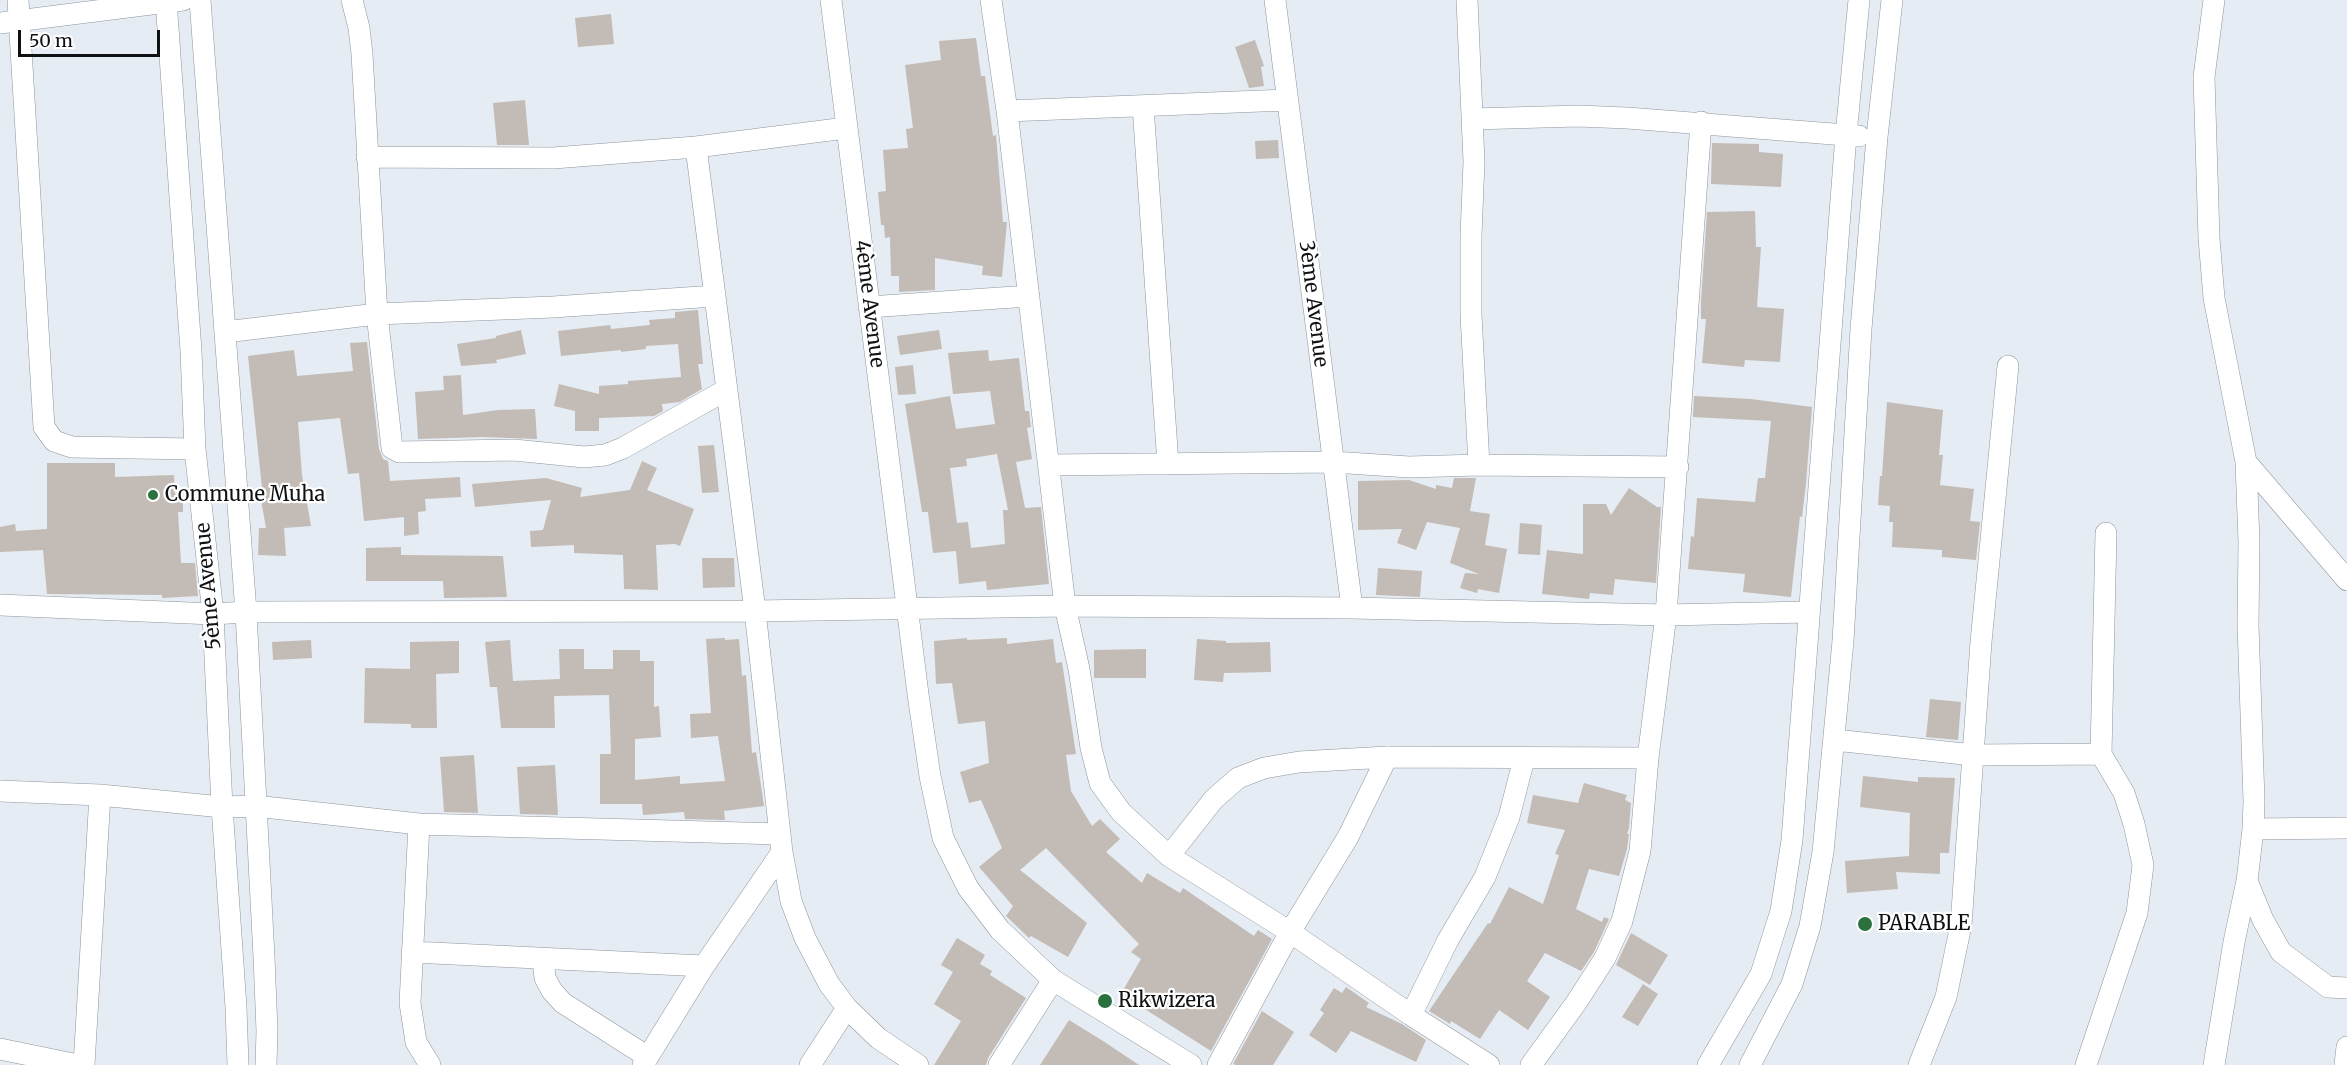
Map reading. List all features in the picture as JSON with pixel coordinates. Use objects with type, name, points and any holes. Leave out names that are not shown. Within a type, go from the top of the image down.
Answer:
[{"type":"street","name":"5ème Avenue","points":[[200,0],[246,612],[266,999],[266,1065]]},
{"type":"street","points":[[352,0],[362,54],[377,314],[392,448],[399,452],[514,450],[584,457],[605,455],[622,448],[726,390]]},
{"type":"street","name":"4ème Avenue","points":[[831,0],[907,608],[930,776],[943,838],[968,888],[993,921],[1053,980],[1191,1065]]},
{"type":"street","points":[[991,0],[1007,111],[1065,606],[1079,669],[1091,748],[1100,783],[1121,812],[1169,856],[1290,932],[1489,1065]]},
{"type":"street","name":"3ème Avenue","points":[[1275,0],[1352,608]]},
{"type":"street","points":[[1467,0],[1473,119],[1471,315],[1479,465]]},
{"type":"street","points":[[1708,1065],[1761,974],[1781,911],[1793,828],[1846,135],[1859,0]]},
{"type":"street","points":[[1750,1065],[1792,984],[1810,926],[1823,852],[1844,641],[1861,329],[1877,137],[1892,0]]},
{"type":"street","points":[[2214,0],[2204,78],[2209,238],[2214,298],[2246,462],[2253,829],[2247,881],[2234,942],[2214,1065]]},
{"type":"street","name":"5ème Avenue","points":[[172,1],[195,449],[213,614],[238,1065]]},
{"type":"street","points":[[172,1],[12,14],[44,428],[54,441],[72,447],[195,449]]},
{"type":"street","points":[[1007,111],[1287,100]]},
{"type":"street","points":[[1143,106],[1168,464]]},
{"type":"street","points":[[1473,119],[1578,116],[1701,122],[1877,137]]},
{"type":"street","points":[[1531,1065],[1599,967],[1622,921],[1640,851],[1648,758],[1666,615],[1701,122]]},
{"type":"street","points":[[367,157],[553,158],[696,147],[846,128]]},
{"type":"street","points":[[696,147],[755,611],[781,843],[791,901],[805,938],[829,984],[847,1008],[878,1038],[918,1065]]},
{"type":"street","points":[[225,333],[377,314],[553,307],[714,296]]},
{"type":"street","points":[[869,307],[1029,296]]},
{"type":"street","points":[[1918,1065],[1946,997],[1961,925],[1973,755],[2008,366]]},
{"type":"street","points":[[1050,465],[1333,462],[1409,467],[1479,465],[1678,467]]},
{"type":"street","points":[[2246,462],[2347,580]]},
{"type":"street","points":[[2086,1065],[2137,914],[2143,865],[2124,793],[2101,754],[2106,533]]},
{"type":"street","points":[[0,605],[213,614],[246,612],[755,611],[1065,606],[1352,608],[1666,615],[1809,612]]},
{"type":"street","points":[[1835,740],[1973,755],[2101,754]]},
{"type":"street","points":[[1169,856],[1214,799],[1238,778],[1264,768],[1299,762],[1387,757],[1648,758]]},
{"type":"street","points":[[1218,1065],[1290,932],[1348,837],[1387,757]]},
{"type":"street","points":[[1411,1015],[1448,939],[1485,877],[1509,817],[1524,759]]},
{"type":"street","points":[[0,791],[100,795],[222,807],[255,806],[420,824],[781,843]]},
{"type":"street","points":[[84,1065],[100,795]]},
{"type":"street","points":[[420,824],[410,1003],[416,1042],[430,1065]]},
{"type":"street","points":[[2253,829],[2347,828]]},
{"type":"street","points":[[543,959],[545,978],[552,991],[563,1003],[646,1061],[781,843]]},
{"type":"street","points":[[2247,881],[2263,920],[2281,952],[2328,987],[2347,988]]},
{"type":"street","points":[[412,952],[704,966]]},
{"type":"street","points":[[999,1065],[1053,980]]},
{"type":"street","points":[[810,1065],[847,1008]]},
{"type":"street","points":[[2345,1065],[2347,1047]]},
{"type":"street","points":[[0,1049],[78,1065]]},
{"type":"building","points":[[611,14],[614,44],[578,47],[575,18]]},
{"type":"building","points":[[976,38],[981,76],[985,76],[993,136],[996,135],[1003,222],[1007,222],[1002,277],[982,275],[983,266],[935,258],[935,290],[899,292],[899,276],[891,276],[890,237],[885,238],[884,225],[881,225],[878,192],[886,191],[883,150],[908,148],[906,129],[913,128],[905,65],[941,60],[939,41]]},
{"type":"building","points":[[1255,40],[1264,66],[1261,67],[1264,86],[1249,88],[1235,47]]},
{"type":"building","points":[[525,100],[529,145],[497,145],[493,103]]},
{"type":"building","points":[[1278,140],[1279,158],[1256,159],[1255,141]]},
{"type":"building","points":[[1712,143],[1759,144],[1759,152],[1783,154],[1781,187],[1711,184]]},
{"type":"building","points":[[1755,211],[1756,247],[1761,247],[1757,307],[1784,309],[1780,362],[1745,360],[1744,367],[1702,363],[1706,319],[1701,319],[1701,301],[1707,212]]},
{"type":"building","points":[[698,310],[703,364],[698,364],[702,389],[680,402],[662,404],[663,411],[654,416],[599,418],[599,431],[575,431],[575,411],[554,406],[559,384],[599,394],[599,386],[628,384],[628,381],[681,377],[678,344],[646,346],[646,349],[621,352],[621,350],[561,356],[558,331],[610,325],[611,329],[650,325],[649,320],[675,318],[675,312]]},
{"type":"building","points":[[521,330],[526,354],[496,360],[497,363],[461,366],[457,344],[496,338],[496,336]]},
{"type":"building","points":[[939,330],[942,349],[900,355],[897,336]]},
{"type":"building","points":[[367,342],[379,449],[383,459],[388,461],[390,481],[460,477],[461,497],[425,499],[426,511],[418,512],[419,534],[404,536],[404,517],[364,521],[359,473],[348,474],[340,418],[298,422],[302,475],[311,526],[284,528],[286,556],[258,555],[259,528],[266,528],[259,489],[262,488],[248,356],[294,350],[297,376],[353,371],[350,343]]},
{"type":"building","points":[[988,350],[989,361],[1019,358],[1025,411],[1029,411],[1031,427],[1027,428],[1032,459],[1016,462],[1025,508],[1041,507],[1049,584],[987,590],[986,581],[959,584],[956,551],[933,553],[928,512],[922,512],[905,404],[950,396],[956,429],[995,424],[990,391],[953,394],[948,353]],"holes":[[[997,454],[1008,510],[1003,510],[1005,544],[971,548],[968,522],[957,523],[950,468],[967,466],[966,459]]]},
{"type":"building","points":[[913,365],[916,394],[898,395],[895,367]]},
{"type":"building","points":[[461,375],[463,415],[498,410],[535,409],[537,439],[482,437],[418,439],[415,392],[444,390],[443,376]]},
{"type":"building","points":[[1694,396],[1751,399],[1812,407],[1806,483],[1791,597],[1743,592],[1745,574],[1688,569],[1691,536],[1694,537],[1697,498],[1755,502],[1758,478],[1765,478],[1771,421],[1693,417]]},
{"type":"building","points":[[1887,402],[1943,410],[1939,455],[1943,455],[1940,485],[1974,489],[1970,521],[1980,522],[1976,560],[1942,557],[1942,550],[1892,547],[1893,522],[1889,522],[1890,506],[1878,505]]},
{"type":"building","points":[[714,445],[719,492],[702,493],[698,446]]},
{"type":"building","points":[[642,461],[657,468],[647,490],[694,509],[680,546],[656,545],[658,590],[624,589],[623,555],[574,553],[574,545],[531,547],[530,531],[543,530],[551,500],[475,507],[472,484],[546,478],[582,488],[580,497],[630,490]]},
{"type":"building","points":[[47,463],[115,463],[115,477],[174,475],[175,494],[183,494],[183,512],[178,512],[181,563],[195,563],[198,596],[162,598],[162,595],[47,594],[43,550],[0,552],[0,527],[15,524],[16,531],[47,529]]},
{"type":"building","points":[[1454,478],[1476,478],[1470,511],[1490,514],[1485,545],[1507,549],[1499,593],[1478,589],[1477,593],[1460,588],[1465,573],[1479,574],[1450,563],[1460,528],[1427,522],[1416,550],[1397,543],[1402,529],[1358,530],[1358,481],[1409,480],[1436,489],[1436,485],[1452,488]]},
{"type":"building","points":[[1629,488],[1657,507],[1661,507],[1656,583],[1615,579],[1613,595],[1590,593],[1589,599],[1542,594],[1547,550],[1583,554],[1583,504],[1606,504],[1611,515]]},
{"type":"building","points":[[1520,523],[1542,525],[1540,555],[1518,554]]},
{"type":"building","points":[[401,547],[401,555],[503,556],[507,597],[444,598],[443,581],[366,581],[366,548]]},
{"type":"building","points":[[702,558],[734,558],[735,587],[703,588]]},
{"type":"building","points":[[1378,568],[1422,571],[1420,597],[1376,595]]},
{"type":"building","points":[[725,638],[725,640],[739,639],[742,676],[746,675],[752,753],[756,752],[764,806],[724,811],[725,820],[685,819],[684,812],[643,815],[642,804],[600,804],[600,754],[611,754],[609,695],[554,696],[555,728],[501,728],[497,687],[490,687],[485,642],[510,640],[513,681],[560,679],[559,649],[584,649],[584,669],[613,669],[613,650],[640,650],[640,661],[654,661],[654,707],[659,706],[661,737],[635,739],[635,780],[680,776],[680,784],[725,781],[718,736],[691,738],[690,714],[711,713],[706,639]]},
{"type":"building","points":[[967,638],[967,640],[1007,638],[1007,644],[1053,639],[1056,663],[1062,662],[1076,754],[1066,755],[1071,791],[1092,826],[1100,819],[1120,839],[1106,852],[1142,883],[1147,873],[1180,893],[1183,888],[1254,936],[1258,930],[1272,939],[1211,1051],[1121,994],[1141,959],[1131,952],[1139,944],[1046,848],[1020,870],[1087,923],[1068,957],[1031,936],[1029,938],[1006,916],[1013,906],[979,867],[1002,848],[981,800],[969,803],[960,772],[989,763],[985,721],[958,724],[952,683],[936,684],[934,641]]},
{"type":"building","points":[[1197,639],[1226,641],[1226,643],[1270,642],[1271,672],[1224,673],[1223,682],[1194,680]]},
{"type":"building","points":[[311,640],[312,658],[273,660],[272,642]]},
{"type":"building","points":[[459,641],[459,673],[436,674],[437,728],[411,728],[411,724],[364,723],[365,668],[410,669],[410,642]]},
{"type":"building","points":[[1146,649],[1146,678],[1094,678],[1094,650]]},
{"type":"building","points":[[1930,699],[1961,702],[1958,740],[1926,737]]},
{"type":"building","points":[[474,755],[478,813],[444,812],[440,757]]},
{"type":"building","points":[[555,765],[558,815],[520,814],[517,767]]},
{"type":"building","points":[[1863,776],[1918,782],[1918,777],[1955,778],[1949,853],[1940,853],[1940,874],[1896,872],[1898,889],[1847,893],[1845,861],[1909,856],[1910,813],[1860,807]]},
{"type":"building","points":[[1584,783],[1627,795],[1625,800],[1631,803],[1627,849],[1619,876],[1589,869],[1576,909],[1602,922],[1604,917],[1609,919],[1594,952],[1581,971],[1545,953],[1527,981],[1550,997],[1528,1030],[1499,1010],[1480,1039],[1451,1021],[1450,1024],[1429,1011],[1488,923],[1490,924],[1509,887],[1543,904],[1559,855],[1555,854],[1565,830],[1527,823],[1533,795],[1578,803]]},
{"type":"building","points":[[1631,933],[1668,955],[1650,985],[1616,965]]},
{"type":"building","points":[[957,938],[985,955],[980,964],[992,971],[990,975],[1026,998],[988,1058],[986,1065],[934,1065],[961,1021],[934,1004],[953,972],[941,965]]},
{"type":"building","points":[[1643,984],[1658,994],[1638,1026],[1622,1017]]},
{"type":"building","points":[[1346,987],[1369,1003],[1366,1007],[1402,1024],[1426,1040],[1416,1062],[1351,1031],[1336,1053],[1309,1035],[1324,1013],[1320,1010],[1334,988],[1342,993]]},
{"type":"building","points":[[1262,1011],[1294,1032],[1273,1065],[1233,1064]]},
{"type":"building","points":[[1069,1020],[1103,1041],[1139,1065],[1040,1065]]},
{"type":"place","name":"Commune Muha","points":[[153,495]]},
{"type":"place","name":"PARABLE","points":[[1865,924]]},
{"type":"place","name":"Rikwizera","points":[[1105,1001]]}]
